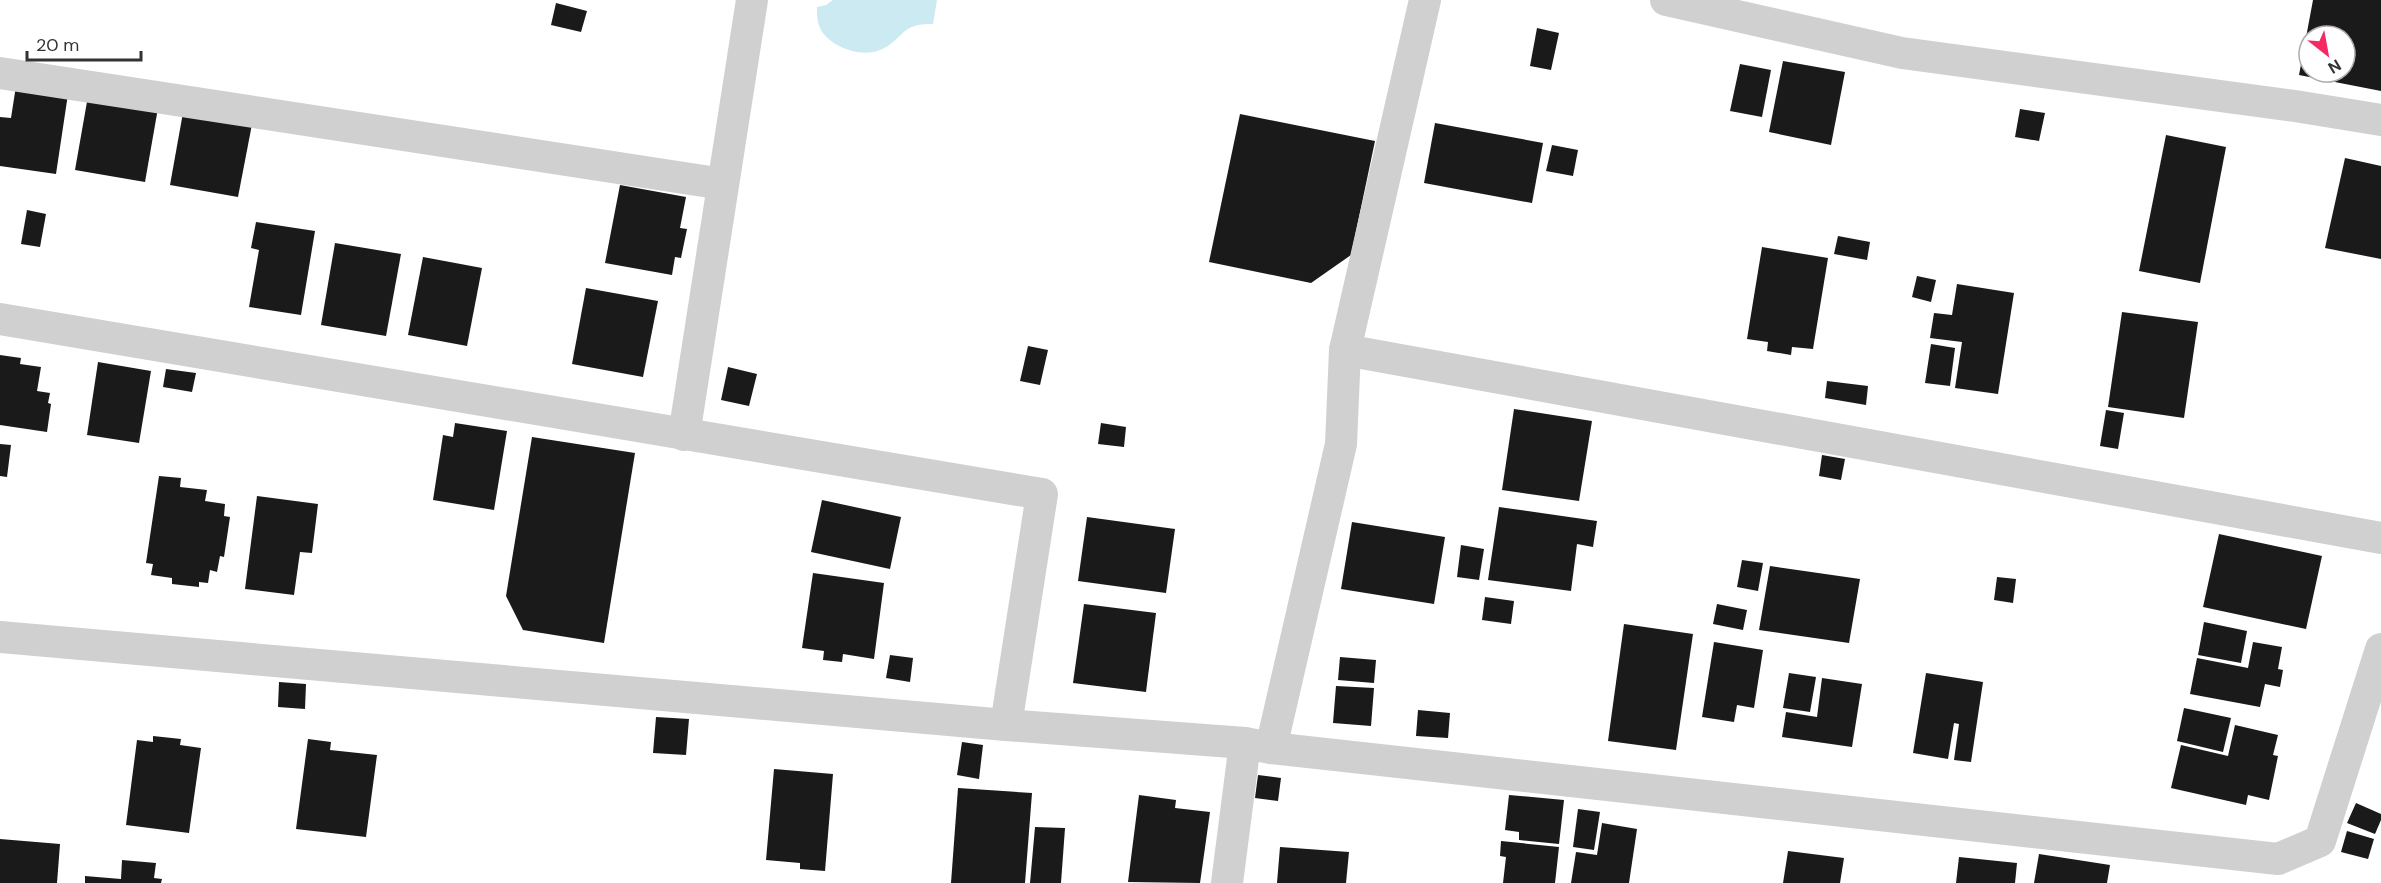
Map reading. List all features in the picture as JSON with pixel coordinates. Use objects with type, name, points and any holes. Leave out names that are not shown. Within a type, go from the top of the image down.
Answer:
[{"type":"street","points":[[684,435],[752,0]]},
{"type":"street","points":[[1227,883],[1258,746],[1341,444],[1345,351],[1425,0]]},
{"type":"street","points":[[1666,0],[1902,53],[2295,106],[2381,120]]},
{"type":"street","points":[[0,73],[723,184]]},
{"type":"street","points":[[0,319],[1042,494],[1006,725]]},
{"type":"street","points":[[1345,351],[2381,538]]},
{"type":"street","points":[[0,637],[1258,746],[2278,859],[2320,841],[2381,649]]},
{"type":"water","points":[[833,0],[937,0],[933,24],[914,26],[888,46],[864,53],[839,46],[821,30],[817,7]]},
{"type":"building","points":[[2313,0],[2381,0],[2381,91],[2345,84],[2357,84],[2357,24],[2309,24]]},
{"type":"building","points":[[556,3],[587,11],[581,32],[551,25]]},
{"type":"building","points":[[1537,28],[1559,33],[1551,70],[1530,66]]},
{"type":"building","points":[[1783,61],[1845,72],[1831,145],[1769,132]]},
{"type":"building","points":[[1740,64],[1771,70],[1762,117],[1730,111]]},
{"type":"building","points":[[16,86],[68,94],[56,174],[0,166],[0,117],[11,118]]},
{"type":"building","points":[[88,96],[158,108],[145,182],[75,170]]},
{"type":"building","points":[[184,107],[253,119],[238,197],[170,185]]},
{"type":"building","points":[[2020,109],[2045,113],[2039,141],[2015,137]]},
{"type":"building","points":[[1240,114],[1375,141],[1351,255],[1311,283],[1209,262]]},
{"type":"building","points":[[1435,123],[1543,143],[1532,203],[1424,183]]},
{"type":"building","points":[[2166,135],[2226,147],[2200,283],[2139,271]]},
{"type":"building","points":[[1552,145],[1578,150],[1573,176],[1546,171]]},
{"type":"building","points":[[2345,158],[2381,166],[2381,259],[2325,248]]},
{"type":"building","points":[[620,185],[686,197],[680,228],[687,229],[681,258],[675,257],[672,275],[605,263]]},
{"type":"building","points":[[27,210],[46,214],[40,247],[21,244]]},
{"type":"building","points":[[256,222],[315,231],[301,315],[249,307],[259,250],[251,248]]},
{"type":"building","points":[[1838,236],[1870,242],[1867,260],[1834,254]]},
{"type":"building","points":[[335,243],[401,254],[386,336],[321,325]]},
{"type":"building","points":[[1762,247],[1828,258],[1813,349],[1792,347],[1791,355],[1767,351],[1768,342],[1747,339]]},
{"type":"building","points":[[423,257],[482,268],[467,346],[408,335]]},
{"type":"building","points":[[1917,276],[1936,280],[1931,302],[1912,297]]},
{"type":"building","points":[[1957,284],[2014,293],[1998,394],[1955,388],[1962,342],[1930,338],[1934,313],[1952,315]]},
{"type":"building","points":[[586,288],[658,301],[643,377],[572,364]]},
{"type":"building","points":[[2122,312],[2198,322],[2184,418],[2108,407]]},
{"type":"building","points":[[1931,344],[1955,348],[1950,386],[1925,383]]},
{"type":"building","points":[[1028,346],[1048,350],[1040,385],[1020,381]]},
{"type":"building","points":[[0,355],[21,358],[20,364],[41,367],[37,391],[50,393],[48,403],[51,404],[47,432],[0,425]]},
{"type":"building","points":[[98,362],[151,371],[139,443],[87,435]]},
{"type":"building","points":[[728,367],[757,374],[749,406],[721,400]]},
{"type":"building","points":[[166,369],[196,373],[192,392],[163,387]]},
{"type":"building","points":[[1827,381],[1868,386],[1866,405],[1825,398]]},
{"type":"building","points":[[1514,409],[1592,421],[1579,501],[1502,490]]},
{"type":"building","points":[[2106,410],[2124,413],[2118,449],[2100,446]]},
{"type":"building","points":[[455,423],[507,431],[494,510],[433,500],[443,435],[453,437]]},
{"type":"building","points":[[1101,423],[1126,427],[1124,447],[1098,444]]},
{"type":"building","points":[[532,437],[635,453],[604,643],[523,630],[506,596]]},
{"type":"building","points":[[0,444],[11,445],[7,477],[0,476]]},
{"type":"building","points":[[1822,455],[1845,459],[1841,480],[1819,476]]},
{"type":"building","points":[[159,476],[181,478],[180,487],[207,490],[205,501],[225,504],[224,516],[230,517],[224,557],[220,556],[217,572],[210,570],[208,583],[199,582],[199,587],[172,584],[172,578],[151,575],[153,564],[146,563]]},
{"type":"building","points":[[257,496],[318,504],[312,553],[300,552],[294,595],[245,589]]},
{"type":"building","points":[[822,500],[901,517],[890,569],[811,552]]},
{"type":"building","points":[[1499,507],[1597,521],[1593,547],[1577,544],[1571,591],[1488,580]]},
{"type":"building","points":[[1087,517],[1175,529],[1166,593],[1078,581]]},
{"type":"building","points":[[1352,522],[1445,537],[1434,604],[1341,589]]},
{"type":"building","points":[[2219,534],[2322,556],[2306,629],[2203,607]]},
{"type":"building","points":[[1461,545],[1484,549],[1479,580],[1457,577]]},
{"type":"building","points":[[1742,560],[1763,563],[1758,591],[1737,587]]},
{"type":"building","points":[[1770,566],[1860,579],[1849,643],[1759,630]]},
{"type":"building","points":[[813,573],[884,583],[874,659],[843,654],[842,662],[823,660],[824,651],[802,648]]},
{"type":"building","points":[[1997,577],[2016,579],[2013,603],[1994,600]]},
{"type":"building","points":[[1485,597],[1514,601],[1511,624],[1482,620]]},
{"type":"building","points":[[1084,604],[1156,613],[1146,692],[1073,683]]},
{"type":"building","points":[[1717,604],[1747,610],[1743,630],[1713,624]]},
{"type":"building","points":[[2204,622],[2247,631],[2241,663],[2198,655]]},
{"type":"building","points":[[1624,624],[1693,634],[1676,750],[1608,741]]},
{"type":"building","points":[[1714,642],[1763,650],[1754,708],[1737,705],[1734,722],[1702,717]]},
{"type":"building","points":[[2253,642],[2282,647],[2278,669],[2283,670],[2280,687],[2265,684],[2260,707],[2190,694],[2197,658],[2248,668]]},
{"type":"building","points":[[890,655],[913,658],[910,682],[886,678]]},
{"type":"building","points":[[1340,657],[1376,660],[1374,683],[1338,680]]},
{"type":"building","points":[[1789,673],[1816,677],[1810,712],[1783,708]]},
{"type":"building","points":[[1926,673],[1983,682],[1971,762],[1954,760],[1959,724],[1954,723],[1948,759],[1913,753]]},
{"type":"building","points":[[1822,678],[1862,684],[1852,747],[1782,737],[1786,712],[1817,717]]},
{"type":"building","points":[[279,682],[306,684],[305,709],[278,707]]},
{"type":"building","points":[[1336,686],[1374,688],[1371,726],[1333,723]]},
{"type":"building","points":[[2184,708],[2231,718],[2223,752],[2177,741]]},
{"type":"building","points":[[1418,710],[1450,713],[1448,738],[1416,736]]},
{"type":"building","points":[[656,717],[689,719],[686,755],[653,753]]},
{"type":"building","points":[[2235,725],[2278,735],[2273,755],[2278,756],[2269,800],[2248,795],[2246,805],[2171,788],[2181,745],[2228,756]]},
{"type":"building","points":[[153,736],[181,739],[180,745],[201,748],[189,833],[126,825],[137,740],[153,742]]},
{"type":"building","points":[[308,739],[331,742],[330,750],[377,755],[366,837],[296,829]]},
{"type":"building","points":[[962,742],[983,745],[979,779],[957,775]]},
{"type":"building","points":[[774,769],[833,774],[825,871],[800,869],[800,863],[766,860]]},
{"type":"building","points":[[1258,775],[1281,778],[1278,801],[1255,798]]},
{"type":"building","points":[[958,788],[1032,793],[1025,883],[951,883]]},
{"type":"building","points":[[1139,795],[1176,800],[1175,808],[1210,812],[1200,883],[1128,882]]},
{"type":"building","points":[[1509,795],[1564,800],[1559,844],[1519,840],[1519,832],[1505,830]]},
{"type":"building","points":[[2356,803],[2381,814],[2375,834],[2347,823]]},
{"type":"building","points":[[1578,809],[1600,812],[1594,850],[1573,847]]},
{"type":"building","points":[[1602,823],[1637,829],[1629,883],[1571,883],[1576,852],[1597,855]]},
{"type":"building","points":[[1035,827],[1065,828],[1061,883],[1030,883]]},
{"type":"building","points":[[2347,831],[2374,839],[2368,859],[2341,852]]},
{"type":"building","points":[[0,839],[60,844],[57,883],[0,883]]},
{"type":"building","points":[[1501,841],[1559,847],[1555,883],[1503,883],[1506,857],[1500,856]]},
{"type":"building","points":[[1280,847],[1349,852],[1346,883],[1277,883]]},
{"type":"building","points":[[1788,851],[1844,858],[1840,883],[1783,883]]},
{"type":"building","points":[[2039,854],[2110,865],[2107,883],[2034,883]]},
{"type":"building","points":[[1959,857],[2017,863],[2015,883],[1956,883]]},
{"type":"building","points":[[122,860],[156,863],[154,878],[162,879],[161,883],[85,883],[85,876],[121,879]]}]
